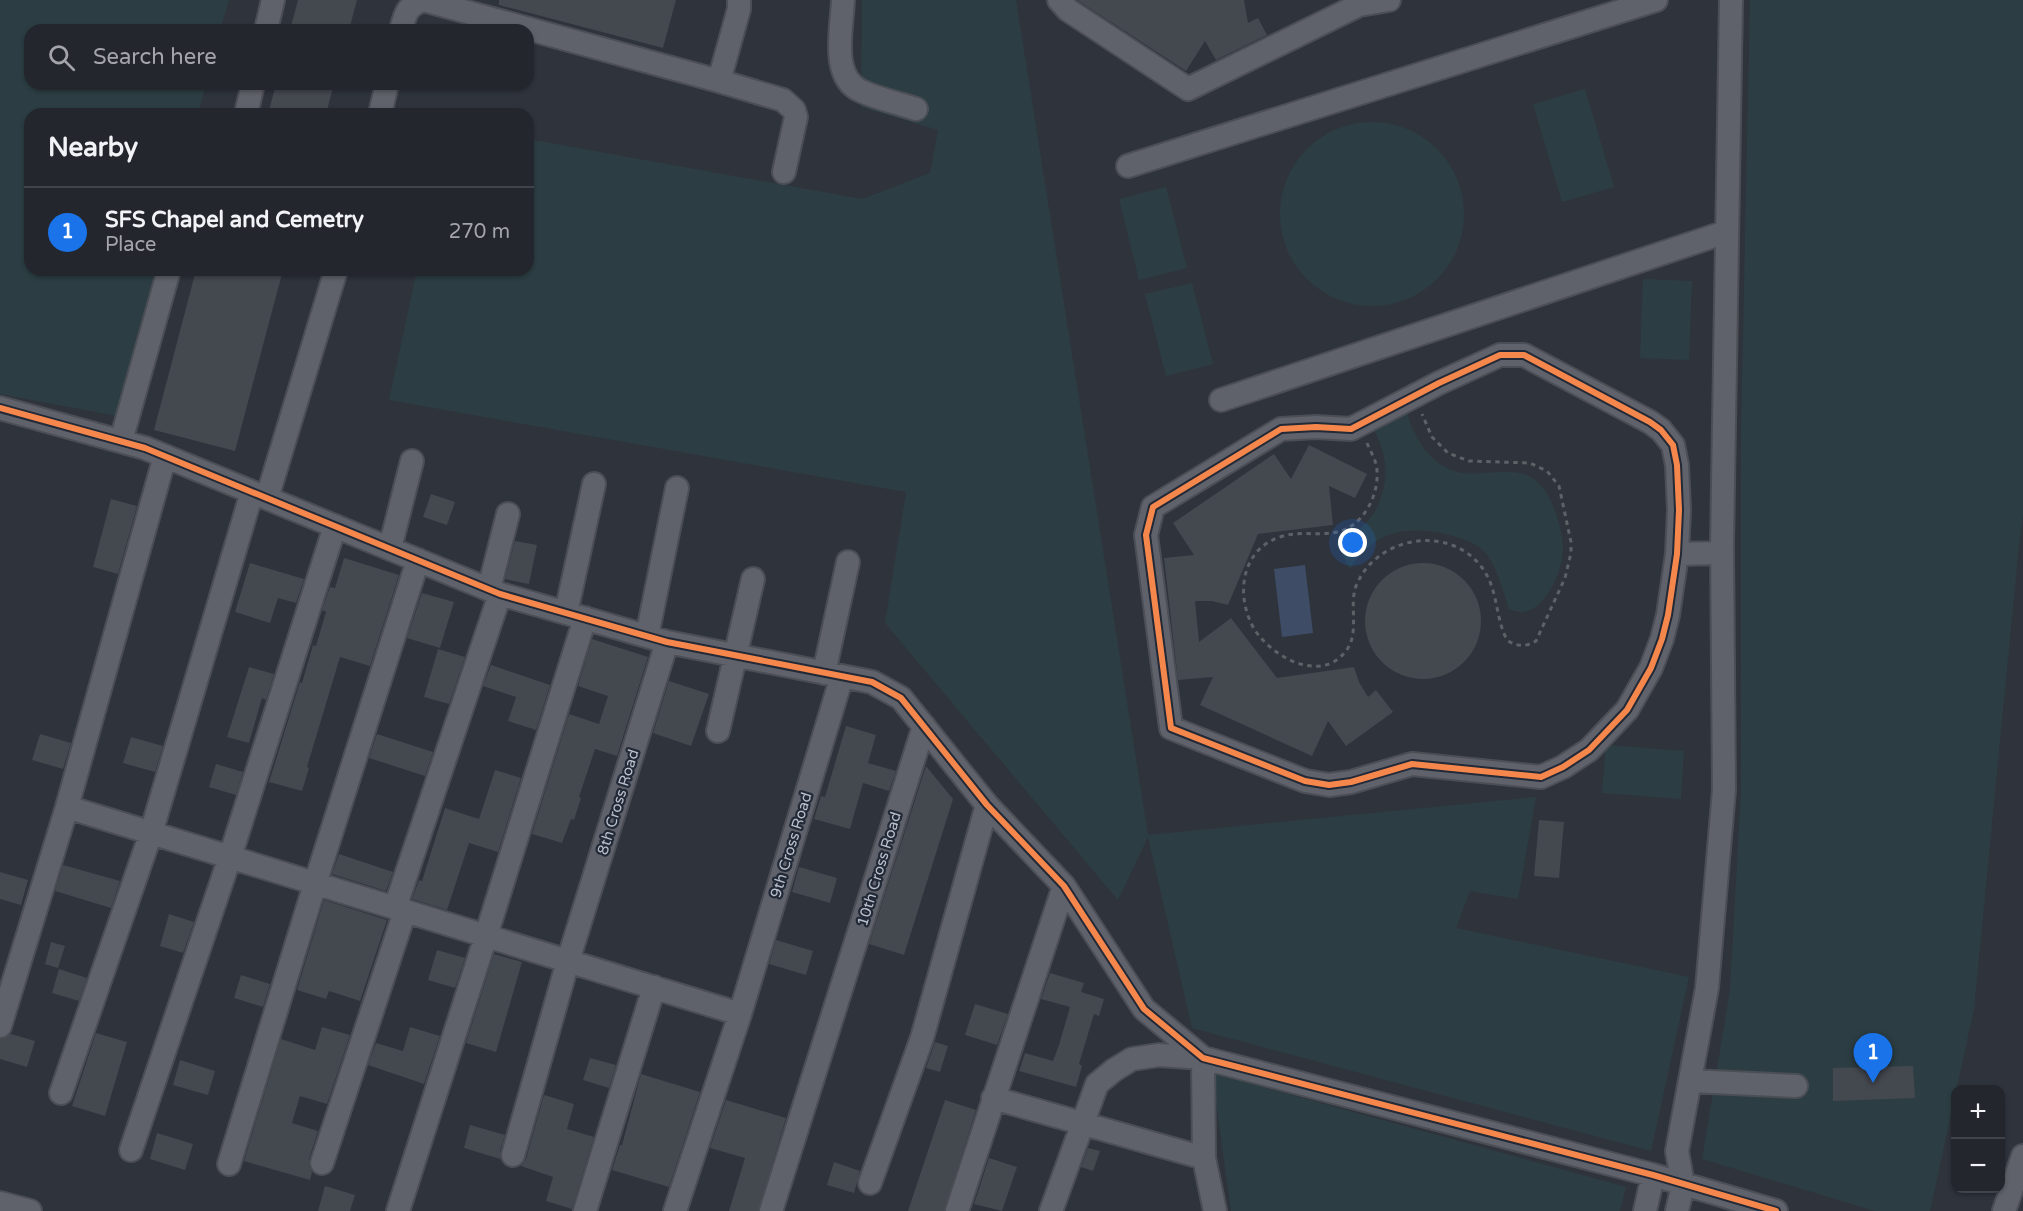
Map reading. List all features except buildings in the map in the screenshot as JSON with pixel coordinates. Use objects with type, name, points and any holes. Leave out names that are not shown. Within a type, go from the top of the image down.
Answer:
[{"type":"street","points":[[267,24],[273,0]]},
{"type":"street","points":[[403,24],[406,11],[423,0],[511,24]]},
{"type":"street","points":[[719,81],[739,9],[739,0]]},
{"type":"street","points":[[843,0],[841,43],[844,75],[850,84],[861,91],[915,109]]},
{"type":"street","points":[[1059,0],[1068,10],[1188,89],[1359,5],[1389,0]]},
{"type":"street","points":[[1128,166],[1656,0]]},
{"type":"street","points":[[1677,1211],[1683,1185],[1677,1151],[1707,988],[1724,790],[1722,549],[1731,0]]},
{"type":"street","points":[[534,30],[783,100],[794,110],[796,117],[784,172]]},
{"type":"street","points":[[247,108],[252,90]]},
{"type":"street","points":[[381,108],[386,90]]},
{"type":"street","points":[[1221,400],[1726,232]]},
{"type":"street","points":[[121,441],[167,276]]},
{"type":"street","points":[[61,1093],[151,833],[260,495],[334,276]]},
{"type":"street","points":[[1500,355],[1524,355],[1650,422],[1661,430],[1673,445],[1677,465],[1678,549],[1662,639],[1651,668],[1627,710],[1589,750],[1563,767],[1541,777],[1412,764],[1351,782],[1329,785],[1305,781],[1171,728],[1146,535],[1154,507],[1281,429],[1316,427],[1351,429],[1359,425],[1500,355]]},
{"type":"street","points":[[0,408],[121,441],[165,456],[495,591],[657,639],[872,682],[901,698],[987,805],[1064,886],[1144,1009],[1203,1058],[1204,1158],[1215,1211]]},
{"type":"street","points":[[0,1026],[67,807],[165,456]]},
{"type":"street","points":[[390,548],[412,461]]},
{"type":"street","points":[[398,1211],[486,936],[575,615],[594,484]]},
{"type":"street","name":"8th Cross Road","points":[[513,1155],[657,639],[677,488]]},
{"type":"street","points":[[322,1163],[495,591],[508,514]]},
{"type":"street","points":[[131,1150],[230,857],[335,526]]},
{"type":"street","points":[[1678,549],[1722,549]]},
{"type":"street","points":[[229,1164],[418,560]]},
{"type":"street","name":"9th Cross Road","points":[[675,1211],[740,1014],[833,675],[848,562]]},
{"type":"street","points":[[718,731],[753,579]]},
{"type":"street","name":"10th Cross Road","points":[[771,1211],[924,726]]},
{"type":"street","points":[[870,1183],[922,1038],[987,805]]},
{"type":"street","points":[[67,807],[740,1014]]},
{"type":"street","points":[[957,1211],[1064,886]]},
{"type":"street","points":[[585,1211],[654,987]]},
{"type":"street","points":[[1051,1211],[1097,1084],[1132,1059],[1160,1055],[1203,1058],[1653,1175],[1776,1211]]},
{"type":"street","points":[[1690,1081],[1796,1086]]},
{"type":"street","points":[[993,1098],[1204,1158]]},
{"type":"street","points":[[1645,1211],[1653,1175],[1677,1151]]},
{"type":"street","points":[[2004,1211],[2023,1156]]},
{"type":"street","points":[[0,1203],[30,1211]]},
{"type":"path","points":[[1359,425],[1376,464],[1372,500],[1363,516],[1350,529],[1324,535],[1285,535],[1266,544],[1258,551],[1246,569],[1244,590],[1247,613],[1257,634],[1281,656],[1297,663],[1314,666],[1332,662],[1340,657],[1350,644],[1356,586],[1370,564],[1385,551],[1403,543],[1428,540],[1456,547],[1479,563],[1493,587],[1499,620],[1507,640],[1521,646],[1532,644],[1536,641],[1570,565],[1571,542],[1558,486],[1547,471],[1530,463],[1469,460],[1448,453],[1432,437],[1414,396]]},
{"type":"shaded area","points":[[0,0],[229,0],[222,24],[24,24],[24,90],[204,90],[200,108],[24,108],[24,276],[154,276],[117,416],[0,394]]},
{"type":"shaded area","points":[[862,0],[1016,0],[1148,835],[1536,797],[1518,899],[1470,891],[1456,928],[1689,977],[1651,1151],[1192,1028],[1148,837],[1118,900],[885,623],[906,492],[389,400],[416,276],[534,276],[534,140],[862,199],[930,173],[938,130],[861,107]]},
{"type":"shaded area","points":[[1750,0],[2023,0],[2023,516],[1974,1009],[1957,1085],[1951,1085],[1951,1115],[1930,1211],[1875,1211],[1702,1159],[1730,990],[1741,791],[1741,433]]},
{"type":"shaded area","points":[[1585,89],[1614,187],[1562,202],[1533,104]]},
{"type":"shaded area","points":[[1372,122],[1407,129],[1423,137],[1437,149],[1449,163],[1457,179],[1464,214],[1457,249],[1449,265],[1437,279],[1423,291],[1407,299],[1372,306],[1337,299],[1321,291],[1307,279],[1295,265],[1287,249],[1280,214],[1287,179],[1295,163],[1307,149],[1321,137],[1337,129]]},
{"type":"shaded area","points":[[1166,187],[1187,268],[1139,280],[1119,199]]},
{"type":"shaded area","points":[[1643,279],[1692,281],[1689,360],[1640,358]]},
{"type":"shaded area","points":[[1192,283],[1213,364],[1166,376],[1145,294]]},
{"type":"shaded area","points":[[1407,412],[1420,442],[1433,459],[1442,465],[1462,473],[1516,472],[1535,480],[1547,494],[1560,525],[1563,541],[1562,558],[1548,594],[1531,610],[1521,612],[1509,609],[1499,578],[1488,556],[1476,545],[1450,535],[1406,531],[1381,538],[1359,556],[1350,569],[1336,543],[1352,535],[1365,524],[1382,495],[1385,479],[1385,462],[1381,445],[1373,429]]},
{"type":"shaded area","points":[[1606,745],[1684,751],[1681,799],[1602,793]]},
{"type":"shaded area","points":[[1212,1073],[1626,1187],[1620,1211],[1231,1211]]},
{"type":"water","points":[[1305,565],[1313,633],[1282,637],[1274,569]]},
{"type":"cycle path","points":[[1500,355],[1524,355],[1650,422],[1661,430],[1673,445],[1677,465],[1679,510],[1677,554],[1668,615],[1651,668],[1627,710],[1589,750],[1563,767],[1541,777],[1412,764],[1351,782],[1329,785],[1305,781],[1171,728],[1146,535],[1153,507],[1281,429],[1316,427],[1351,429],[1439,383],[1500,355]]},
{"type":"cycle path","points":[[0,408],[145,448],[500,594],[667,642],[872,682],[901,698],[987,805],[1064,886],[1144,1009],[1203,1058],[1653,1175],[1776,1211]]},
{"type":"place","name":"SFS Chapel and Cemetry","points":[[1873,1083]]}]
